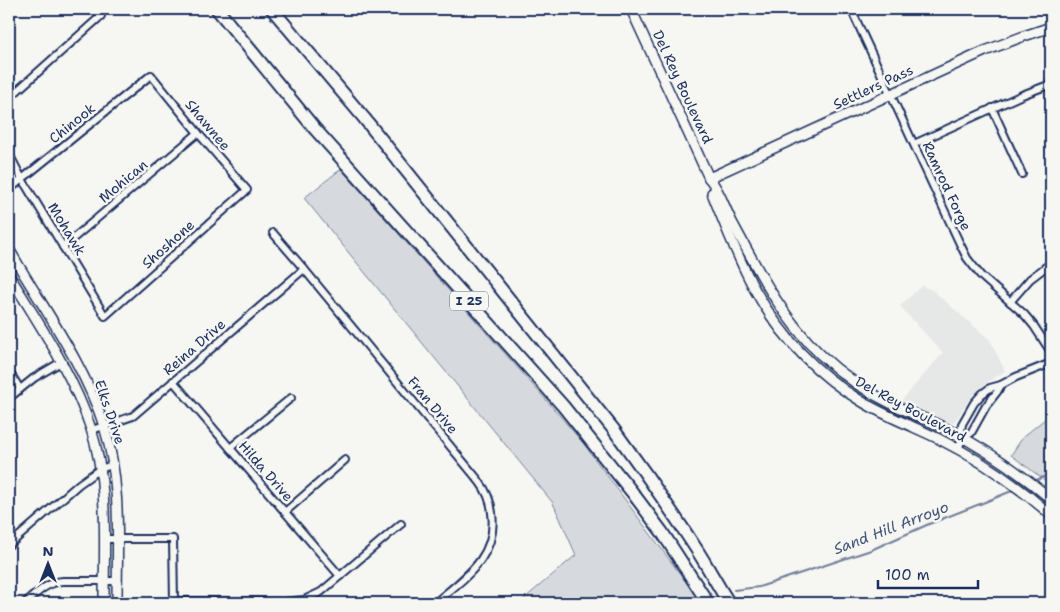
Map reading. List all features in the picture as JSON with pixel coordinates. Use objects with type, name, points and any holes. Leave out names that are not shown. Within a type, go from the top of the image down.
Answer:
[{"type":"highway","name":"I 25","points":[[217,9],[315,129],[563,406],[662,532],[708,603]]},
{"type":"highway","name":"I 25","points":[[272,9],[364,118],[614,430],[645,471],[682,527],[728,603]]},
{"type":"main road","name":"Del Rey Boulevard","points":[[631,9],[709,178],[716,187],[730,219],[776,300],[796,329],[840,371],[870,392],[963,438],[1008,466],[1051,499]]},
{"type":"main road","name":"Settlers Pass","points":[[709,178],[999,45],[1051,27]]},
{"type":"main road","name":"Del Rey Boulevard","points":[[709,178],[712,193],[751,282],[773,318],[796,347],[813,364],[831,380],[861,401],[978,460],[1049,513]]},
{"type":"main road","name":"Elks Drive","points":[[9,249],[73,356],[90,390],[104,427],[117,500],[117,603]]},
{"type":"main road","name":"Elks Drive","points":[[9,275],[61,362],[78,395],[92,430],[100,469],[104,508],[104,603]]},
{"type":"street","points":[[9,98],[101,16],[95,9]]},
{"type":"street","name":"Ramrod Forge","points":[[851,9],[967,258],[981,276],[1024,314],[1051,352]]},
{"type":"street","name":"Shawnee","points":[[152,75],[247,190]]},
{"type":"street","name":"Chinook","points":[[9,190],[152,75]]},
{"type":"street","points":[[914,144],[992,108],[1051,84]]},
{"type":"street","points":[[992,108],[1022,174]]},
{"type":"street","name":"Mohican","points":[[64,247],[198,133]]},
{"type":"street","name":"Mohawk","points":[[9,154],[22,179],[105,316]]},
{"type":"street","name":"Shoshone","points":[[105,316],[247,190]]},
{"type":"street","name":"Fran Drive","points":[[273,233],[480,481],[488,497],[493,523],[490,542],[485,553],[474,569],[435,603]]},
{"type":"street","points":[[1010,302],[1030,279],[1051,263]]},
{"type":"street","name":"Reina Drive","points":[[92,430],[133,416],[304,268]]},
{"type":"street","points":[[9,398],[34,378],[61,362]]},
{"type":"street","points":[[958,449],[963,438],[971,433],[1001,386],[1016,377],[1051,363]]},
{"type":"street","points":[[9,371],[20,389]]},
{"type":"street","name":"Hilda Drive","points":[[174,381],[340,576]]},
{"type":"street","points":[[963,438],[962,424],[974,404],[987,390],[994,386],[1001,386]]},
{"type":"street","points":[[230,448],[292,398]]},
{"type":"street","points":[[285,512],[345,460]]},
{"type":"street","points":[[9,545],[79,484],[100,469],[112,465]]},
{"type":"street","points":[[105,539],[174,539],[174,602],[284,602],[310,598],[320,592],[401,524]]},
{"type":"street","points":[[25,603],[46,586],[63,580],[117,581]]},
{"type":"shaded area","points":[[341,169],[583,443],[700,603],[519,603],[576,555],[553,503],[304,198]]},
{"type":"shaded area","points":[[922,286],[932,290],[990,340],[1005,371],[974,394],[953,423],[948,423],[902,400],[943,353],[900,306]]},
{"type":"shaded area","points":[[1051,414],[1051,485],[1011,455],[1023,437]]},
{"type":"waterway","name":"Sand Hill Arroyo","points":[[1034,481],[1051,474]]},
{"type":"waterway","name":"Sand Hill Arroyo","points":[[734,590],[759,587],[871,550],[929,524],[1014,490]]}]
